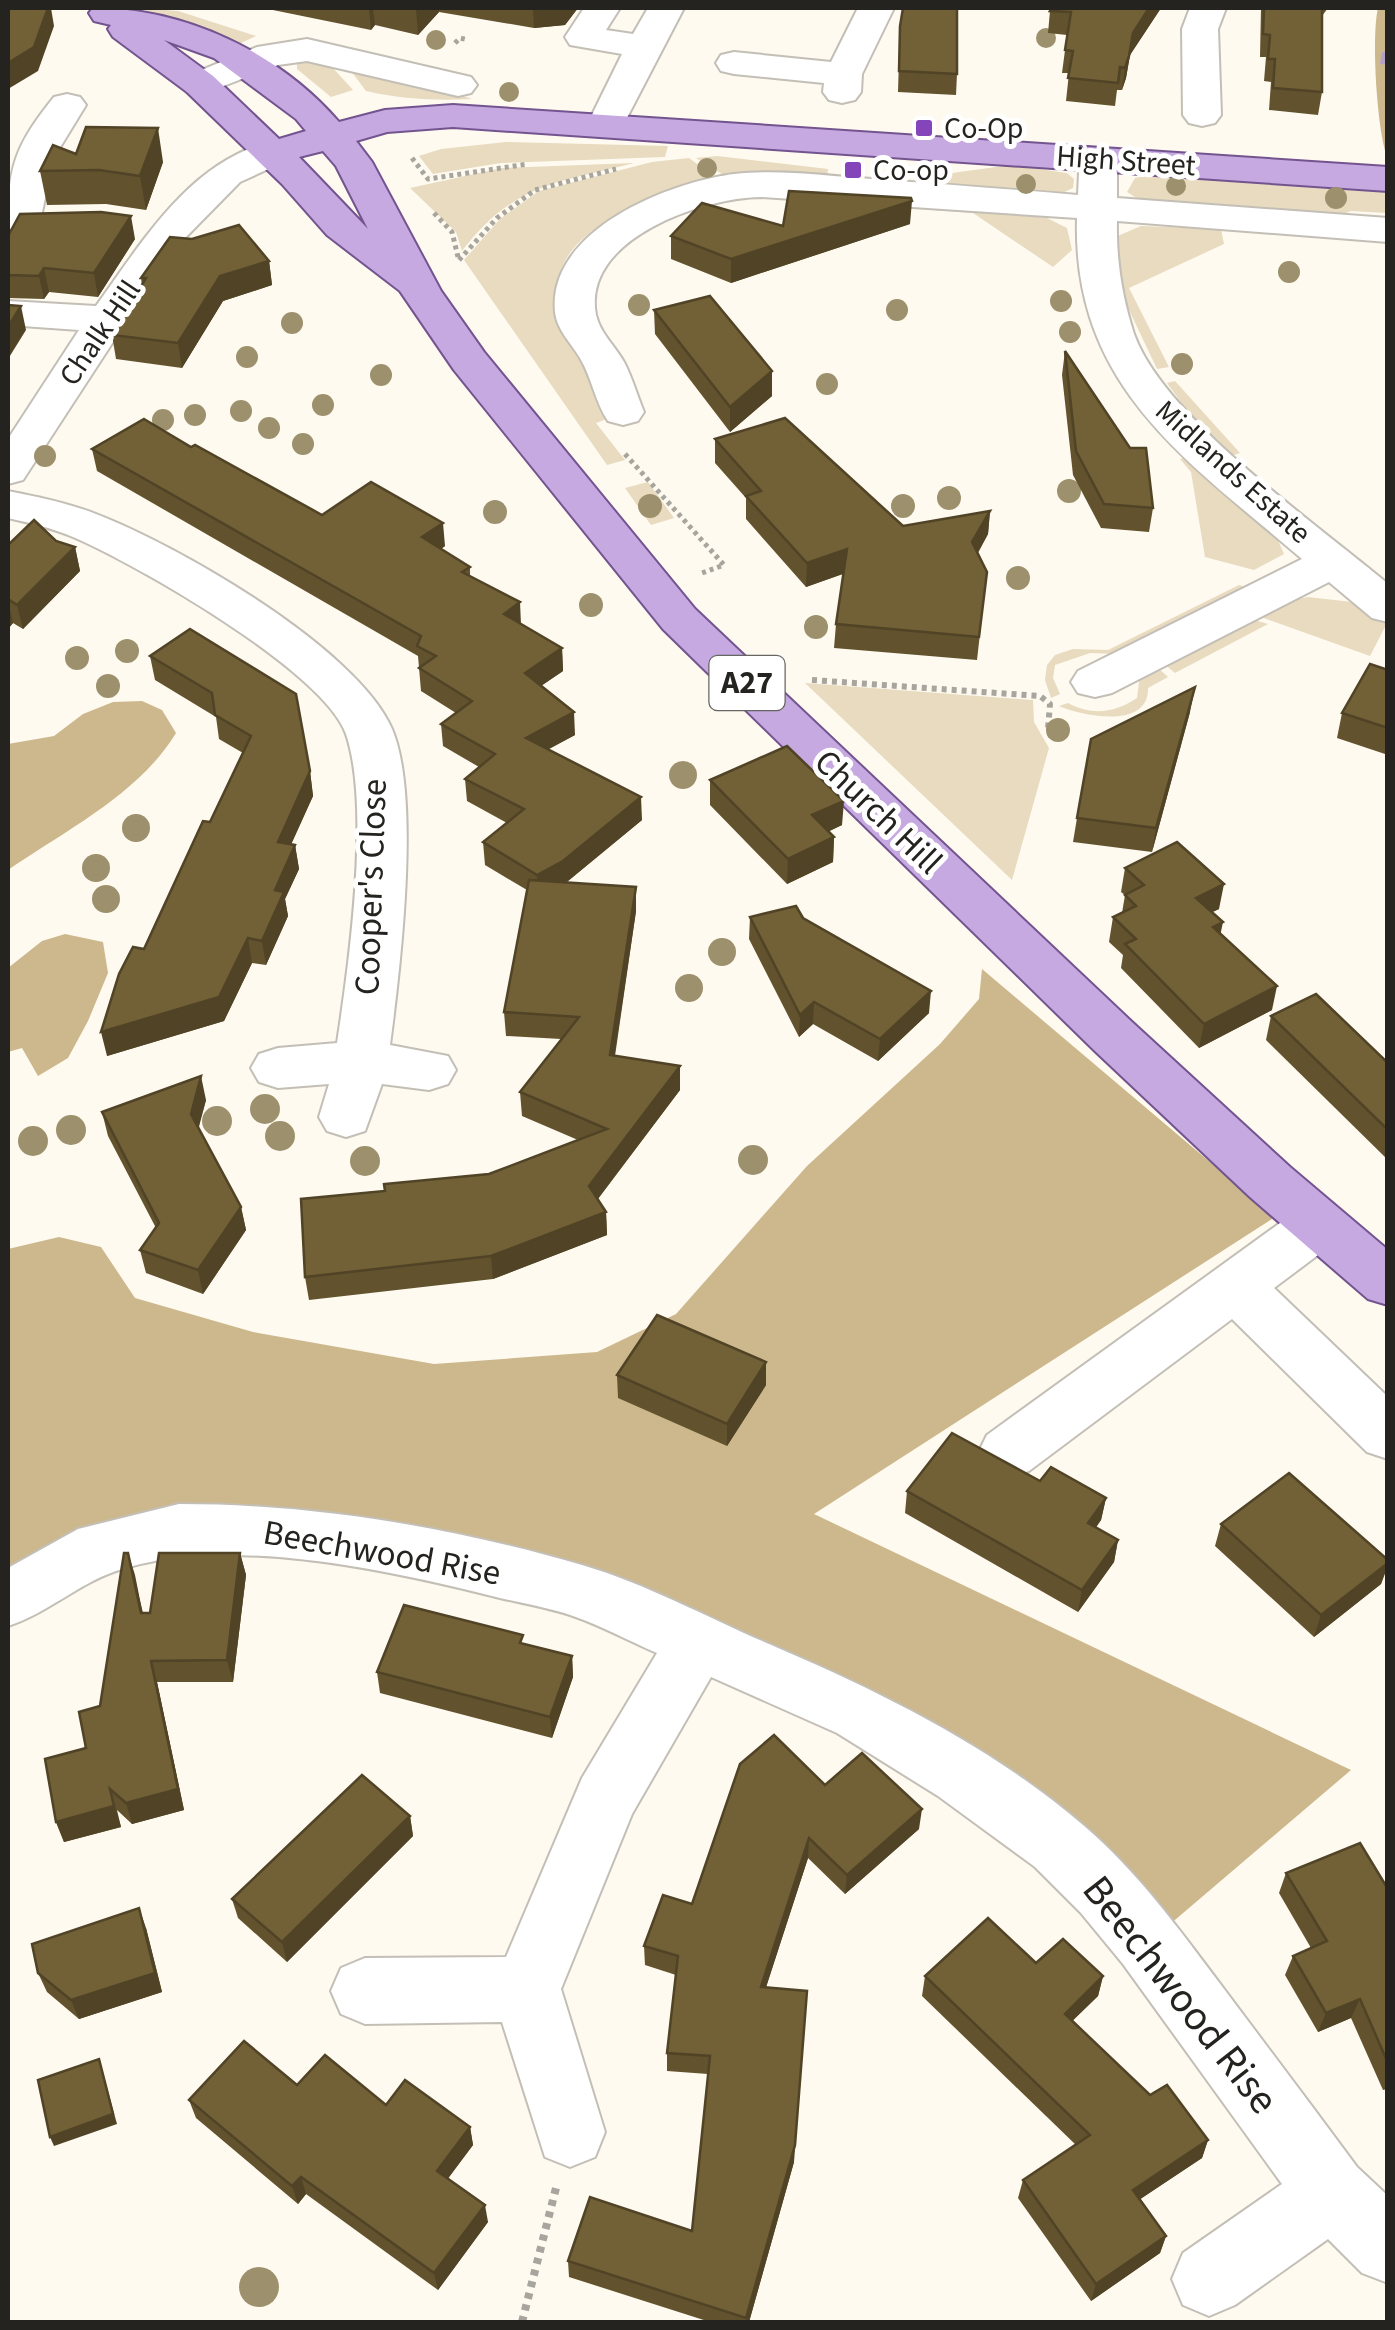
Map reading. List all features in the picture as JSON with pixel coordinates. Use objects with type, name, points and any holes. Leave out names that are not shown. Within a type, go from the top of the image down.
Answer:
[{"type":"main road","name":"A27","points":[[102,10],[198,38],[249,64],[343,148]]},
{"type":"main road","name":"A27","points":[[102,10],[200,84],[284,164]]},
{"type":"main road","name":"High Street","points":[[284,164],[343,148],[468,135],[505,122],[606,125],[1388,179]]},
{"type":"main road","name":"Church Hill","points":[[343,148],[422,292],[470,361],[679,620],[1087,1012],[1318,1225],[1388,1283]]},
{"type":"main road","name":"Church Hill","points":[[284,164],[341,227],[422,292]]},
{"type":"street","points":[[606,125],[616,98],[666,8]]},
{"type":"street","points":[[734,63],[842,83],[876,8]]},
{"type":"street","points":[[1208,8],[1200,30],[1213,96]]},
{"type":"street","points":[[582,31],[646,47]]},
{"type":"street","points":[[200,84],[291,50],[306,50],[458,85]]},
{"type":"street","points":[[27,222],[28,170],[40,138],[67,105]]},
{"type":"street","name":"Midlands Estate","points":[[1099,160],[1094,208],[1096,258],[1114,336],[1145,391],[1195,445],[1388,608]]},
{"type":"street","name":"Chalk Hill","points":[[8,471],[170,219],[284,164]]},
{"type":"street","points":[[623,412],[603,363],[580,327],[575,309],[577,287],[591,256],[638,219],[678,200],[732,186],[810,186],[1388,230]]},
{"type":"street","points":[[8,314],[107,319]]},
{"type":"street","name":"Cooper's Close","points":[[8,505],[65,518],[101,532],[217,596],[296,650],[346,698],[368,728],[376,764],[380,824],[376,923],[361,1060],[346,1117]]},
{"type":"street","name":"Midlands Estate","points":[[1095,682],[1332,562]]},
{"type":"street","points":[[278,1068],[361,1060],[429,1070]]},
{"type":"street","points":[[1008,1453],[1318,1225]]},
{"type":"street","points":[[1236,1288],[1388,1434]]},
{"type":"street","name":"Beechwood Rise","points":[[8,1598],[100,1548],[178,1530],[254,1530],[355,1542],[583,1592],[860,1713],[961,1774],[1058,1845],[1147,1941],[1332,2192],[1388,2247]]},
{"type":"street","points":[[570,2132],[527,1989],[604,1799],[699,1640]]},
{"type":"street","points":[[365,1991],[527,1989]]},
{"type":"street","points":[[1209,2278],[1332,2192]]},
{"type":"path","points":[[459,260],[497,218],[535,190],[632,165]]},
{"type":"path","points":[[623,412],[622,422],[605,428],[724,565],[694,576],[704,588]]},
{"type":"path","points":[[753,688],[781,678],[1040,696],[1050,704],[1048,729],[1052,739]]},
{"type":"path","points":[[522,2322],[570,2132]]},
{"type":"shaded area","points":[[139,8],[178,11],[256,36],[239,44]]},
{"type":"shaded area","points":[[1378,8],[1387,8],[1387,157],[1376,84]]},
{"type":"shaded area","points":[[310,60],[332,67],[353,90],[331,97],[297,69],[297,63]]},
{"type":"shaded area","points":[[351,71],[472,99],[419,99],[366,91]]},
{"type":"shaded area","points":[[506,142],[668,146],[665,157],[501,163],[433,174],[419,156],[441,149]]},
{"type":"shaded area","points":[[717,156],[828,169],[827,177],[730,179],[696,158]]},
{"type":"shaded area","points":[[689,158],[722,182],[669,196],[612,219],[569,254],[558,278],[558,307],[615,416],[596,423],[625,460],[607,465],[464,260],[500,219],[539,191],[652,162]]},
{"type":"shaded area","points":[[634,163],[559,182],[519,199],[500,211],[462,251],[456,232],[410,188],[502,168]]},
{"type":"shaded area","points":[[1011,165],[1067,173],[1074,179],[1073,188],[1054,197],[938,188],[937,175]]},
{"type":"shaded area","points":[[1147,175],[1387,192],[1387,213],[1351,211],[1336,217],[1147,205],[1127,192],[1135,178]]},
{"type":"shaded area","points":[[906,203],[1037,213],[1067,228],[1072,250],[1053,267],[973,213],[905,208]]},
{"type":"shaded area","points":[[1141,226],[1221,229],[1224,244],[1129,288],[1169,367],[1157,369],[1119,289],[1113,238]]},
{"type":"shaded area","points":[[1175,381],[1240,453],[1231,456],[1189,413],[1167,383]]},
{"type":"shaded area","points":[[1187,457],[1277,538],[1284,554],[1254,570],[1205,557],[1191,472],[1180,459]]},
{"type":"shaded area","points":[[648,482],[674,518],[651,525],[625,488]]},
{"type":"shaded area","points":[[1239,585],[1251,589],[1118,654],[1090,653],[1055,665],[1053,678],[1060,694],[1051,698],[1045,680],[1047,665],[1055,655],[1073,649],[1108,650]]},
{"type":"shaded area","points":[[1308,597],[1352,602],[1387,623],[1370,656],[1258,616],[1289,601]]},
{"type":"shaded area","points":[[1251,619],[1268,624],[1175,673],[1163,663]]},
{"type":"shaded area","points":[[1156,666],[1168,677],[1148,688],[1138,710],[1126,715],[1098,716],[1059,706],[1068,703],[1095,711],[1120,707],[1137,698],[1140,675]]},
{"type":"shaded area","points":[[805,683],[1033,700],[1034,722],[1049,748],[1012,880]]},
{"type":"shaded area","points":[[142,701],[162,710],[176,733],[161,755],[122,793],[8,870],[8,744],[54,736],[83,714],[113,702]]},
{"type":"shaded area","points":[[65,934],[103,942],[108,973],[68,1058],[38,1076],[22,1048],[8,1052],[8,968],[42,941]]},
{"type":"shaded area","points":[[982,969],[1275,1217],[814,1514],[1351,1770],[1162,1931],[961,1775],[453,1560],[100,1548],[8,1599],[8,1249],[59,1237],[101,1247],[135,1298],[253,1332],[434,1364],[597,1352],[676,1314],[807,1166],[940,1044],[979,999]]},
{"type":"building","points":[[8,8],[48,8],[34,47],[8,63]]},
{"type":"building","points":[[903,8],[957,8],[957,74],[899,71]]},
{"type":"building","points":[[1149,8],[1133,33],[1118,83],[1068,78],[1073,51],[1065,50],[1071,12],[1050,11]]},
{"type":"building","points":[[1264,8],[1322,8],[1322,92],[1273,88],[1275,59],[1268,59],[1270,35],[1263,34]]},
{"type":"building","points":[[86,127],[158,128],[140,176],[99,170],[40,171],[53,145],[76,154]]},
{"type":"building","points":[[789,191],[912,201],[731,259],[671,236],[702,203],[783,226]]},
{"type":"building","points":[[101,212],[131,216],[94,273],[44,268],[39,276],[8,275],[8,236],[20,214]]},
{"type":"building","points":[[239,225],[269,261],[220,276],[178,343],[112,335],[146,278],[141,278],[170,237],[192,239]]},
{"type":"building","points":[[710,296],[772,371],[730,407],[654,310]]},
{"type":"building","points":[[8,305],[21,306],[8,327]]},
{"type":"building","points":[[1065,351],[1130,448],[1146,448],[1153,508],[1104,504],[1076,451]]},
{"type":"building","points":[[785,418],[903,526],[990,511],[972,542],[987,572],[979,637],[836,624],[847,549],[807,563],[746,496],[761,491],[715,439]]},
{"type":"building","points":[[144,419],[322,515],[371,482],[443,523],[422,537],[470,567],[462,572],[520,602],[504,614],[562,648],[525,673],[574,712],[526,738],[641,797],[563,861],[537,875],[483,842],[524,809],[465,779],[495,754],[441,724],[472,701],[419,668],[436,656],[417,646],[421,636],[92,449]]},
{"type":"building","points":[[34,520],[56,541],[75,547],[17,605],[8,599],[8,545]]},
{"type":"building","points":[[190,629],[296,694],[310,771],[278,842],[295,845],[275,890],[284,892],[262,941],[248,938],[219,997],[101,1032],[119,974],[133,947],[144,949],[203,821],[210,822],[251,736],[215,715],[212,693],[150,656]]},
{"type":"building","points":[[1370,664],[1388,670],[1388,728],[1342,713]]},
{"type":"building","points":[[1195,687],[1156,828],[1077,818],[1091,739]]},
{"type":"building","points":[[787,746],[844,801],[812,815],[834,837],[788,859],[710,780]]},
{"type":"building","points":[[1177,842],[1224,884],[1196,898],[1223,922],[1213,927],[1277,986],[1204,1024],[1125,944],[1136,939],[1113,917],[1136,906],[1125,895],[1144,885],[1125,868]]},
{"type":"building","points":[[529,880],[636,887],[610,1055],[680,1066],[589,1186],[606,1212],[491,1256],[305,1277],[301,1199],[385,1191],[384,1184],[489,1174],[607,1129],[520,1092],[579,1017],[504,1012]]},
{"type":"building","points":[[796,906],[803,918],[931,991],[880,1039],[814,1002],[800,1015],[750,917]]},
{"type":"building","points":[[1316,994],[1388,1063],[1388,1130],[1271,1016]]},
{"type":"building","points":[[201,1076],[191,1114],[241,1207],[198,1270],[140,1250],[159,1223],[102,1112]]},
{"type":"building","points":[[657,1315],[766,1362],[727,1424],[617,1375]]},
{"type":"building","points":[[952,1433],[1040,1481],[1051,1467],[1106,1498],[1088,1523],[1118,1540],[1082,1590],[907,1491]]},
{"type":"building","points":[[1289,1473],[1388,1560],[1321,1615],[1221,1524]]},
{"type":"building","points":[[124,1553],[128,1553],[141,1613],[150,1613],[159,1553],[240,1553],[227,1660],[151,1661],[178,1789],[126,1803],[110,1789],[114,1806],[56,1822],[45,1759],[86,1748],[79,1712],[100,1706]]},
{"type":"building","points":[[404,1605],[523,1635],[520,1643],[572,1656],[550,1717],[377,1672]]},
{"type":"building","points":[[774,1735],[825,1785],[862,1753],[922,1809],[847,1875],[809,1838],[761,1987],[807,1991],[795,2145],[746,2318],[568,2261],[590,2197],[692,2231],[710,2056],[667,2053],[678,1956],[644,1946],[663,1895],[692,1904],[740,1764]]},
{"type":"building","points":[[362,1775],[410,1816],[282,1942],[232,1899]]},
{"type":"building","points":[[1360,1843],[1388,1889],[1388,2063],[1360,1999],[1326,2013],[1293,1956],[1327,1941],[1286,1873]]},
{"type":"building","points":[[139,1908],[155,1973],[71,2000],[38,1973],[32,1944]]},
{"type":"building","points":[[988,1918],[1036,1963],[1063,1939],[1103,1976],[1065,2014],[1150,2095],[1167,2085],[1208,2140],[1133,2190],[1166,2236],[1096,2284],[1023,2180],[1090,2135],[925,1976]]},
{"type":"building","points":[[244,2041],[297,2085],[325,2055],[386,2105],[405,2080],[470,2127],[437,2171],[485,2205],[434,2273],[301,2177],[292,2186],[189,2100]]},
{"type":"building","points":[[99,2059],[113,2114],[50,2137],[38,2080]]},
{"type":"waterway","points":[[1384,62],[1388,53]]},
{"type":"place","name":"Co-Op","points":[[924,128]]},
{"type":"place","name":"Co-op","points":[[853,170]]}]
